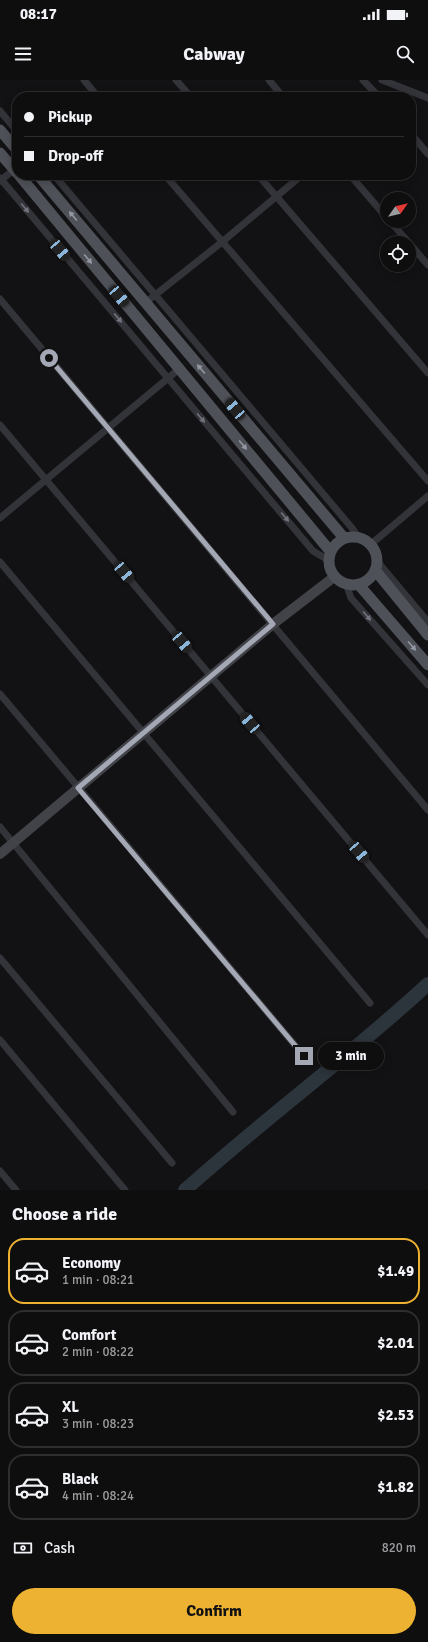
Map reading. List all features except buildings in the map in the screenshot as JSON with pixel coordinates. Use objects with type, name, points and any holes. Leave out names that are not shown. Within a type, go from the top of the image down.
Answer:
[{"type":"main road","points":[[0,130],[12,144]]},
{"type":"main road","points":[[0,153],[12,166]]},
{"type":"main road","points":[[24,180],[329,556]]},
{"type":"main road","points":[[42,180],[344,538]]},
{"type":"main road","points":[[358,537],[370,544],[375,552],[376,566],[369,580],[359,585],[341,583],[334,577],[330,570],[329,556],[336,544],[344,538],[358,537]]},
{"type":"main road","points":[[376,566],[428,635]]},
{"type":"main road","points":[[0,854],[273,624],[334,577]]},
{"type":"main road","points":[[359,585],[428,665]]},
{"type":"street","points":[[84,80],[94,92]]},
{"type":"street","points":[[176,80],[187,92]]},
{"type":"street","points":[[269,80],[279,92]]},
{"type":"street","points":[[363,80],[374,92]]},
{"type":"street","points":[[382,80],[413,92]]},
{"type":"street","points":[[416,93],[428,98]]},
{"type":"street","points":[[0,111],[12,126]]},
{"type":"street","points":[[416,140],[428,154]]},
{"type":"street","points":[[12,174],[1,180],[313,551],[329,556]]},
{"type":"street","points":[[58,180],[347,522],[358,537]]},
{"type":"street","points":[[169,180],[428,481]]},
{"type":"street","points":[[262,180],[428,373]]},
{"type":"street","points":[[145,303],[222,242],[296,180]]},
{"type":"street","points":[[354,180],[380,210]]},
{"type":"street","points":[[396,228],[403,236]]},
{"type":"street","points":[[416,251],[428,266]]},
{"type":"street","points":[[0,299],[428,810]]},
{"type":"street","points":[[0,518],[179,369]]},
{"type":"street","points":[[0,425],[428,935]]},
{"type":"street","points":[[370,544],[428,496]]},
{"type":"street","points":[[0,562],[370,1003]]},
{"type":"street","points":[[376,566],[428,622]]},
{"type":"street","points":[[346,584],[351,598],[428,685]]},
{"type":"street","points":[[0,694],[304,1056]]},
{"type":"street","points":[[0,827],[233,1112]]},
{"type":"street","points":[[0,958],[172,1163]]},
{"type":"street","points":[[0,1040],[125,1190]]},
{"type":"street","points":[[0,1171],[16,1190]]},
{"type":"waterway","points":[[185,1190],[245,1138],[368,1037],[428,984]]},
{"type":"route","points":[[49,358],[273,624],[78,788],[304,1056]]}]
